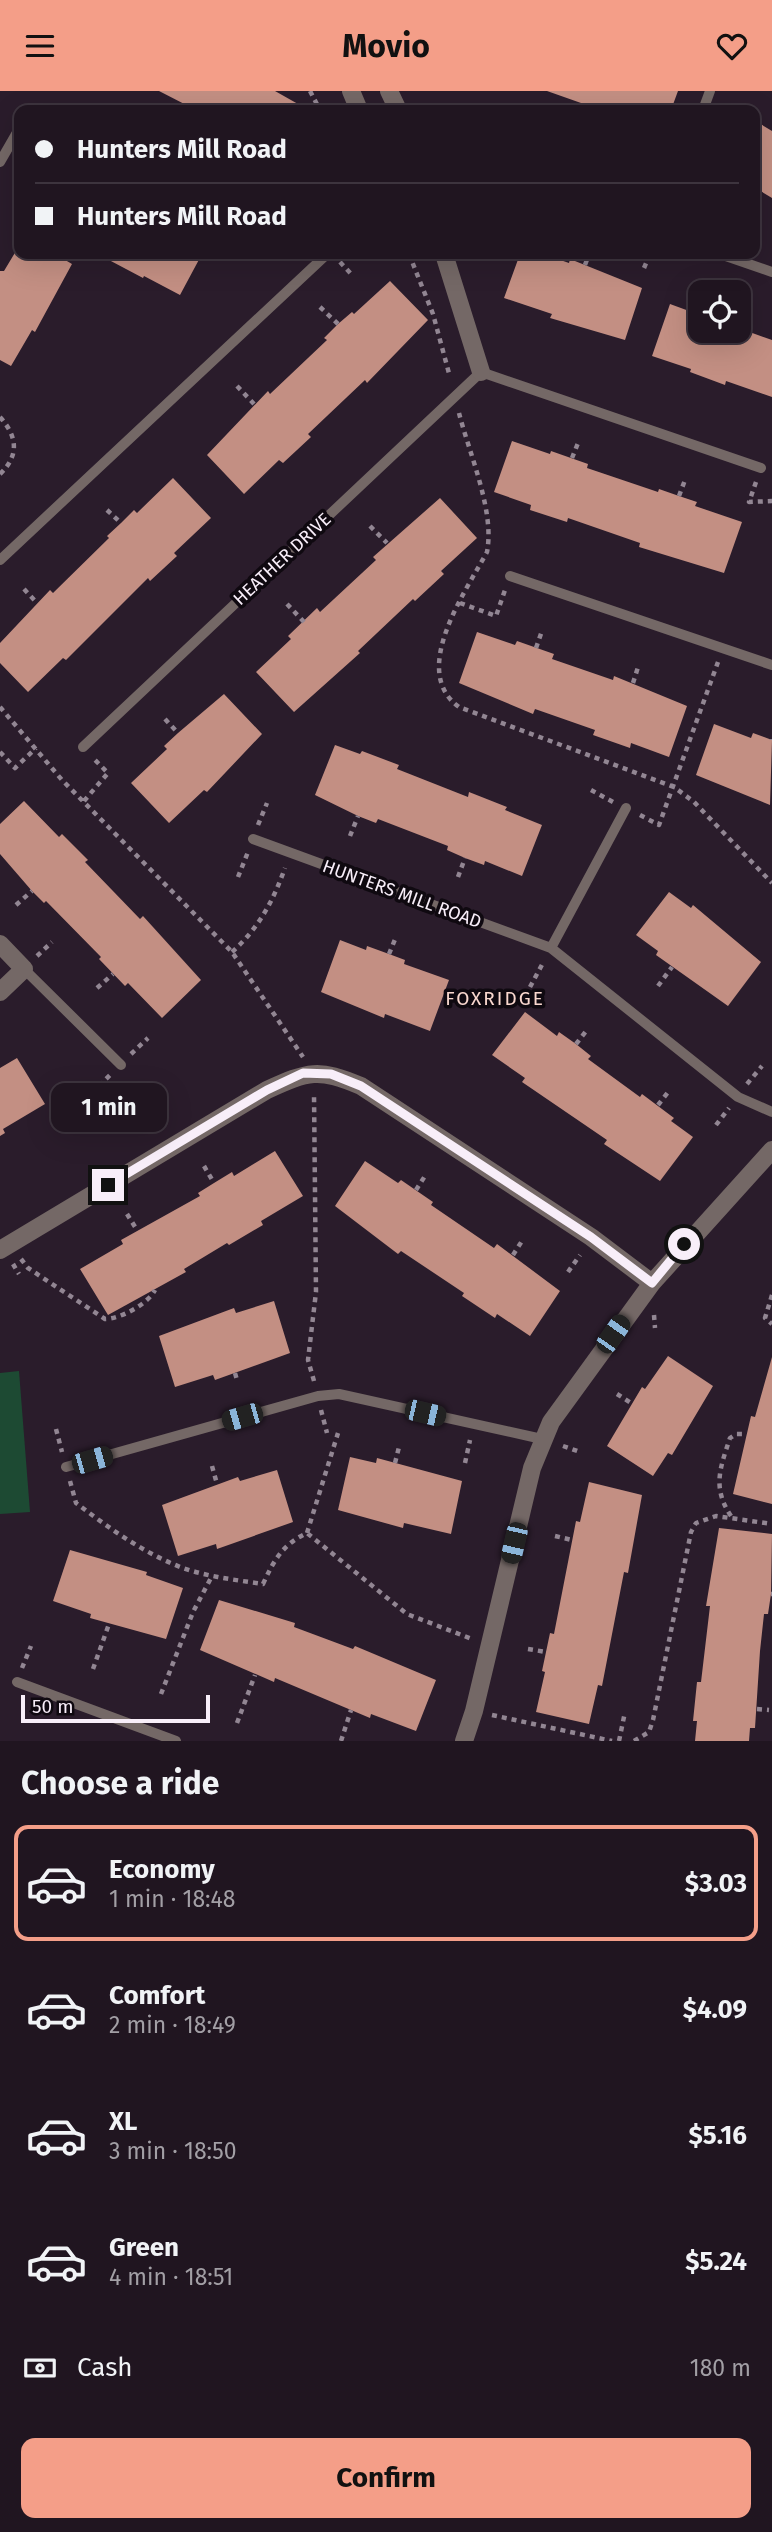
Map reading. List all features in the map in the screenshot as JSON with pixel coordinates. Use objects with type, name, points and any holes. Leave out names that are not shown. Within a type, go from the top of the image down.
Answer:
[{"type":"street","points":[[446,259],[481,372]]},
{"type":"street","points":[[0,944],[24,969],[0,992]]},
{"type":"street","points":[[7,1255],[267,1090],[303,1073],[331,1074],[361,1086],[591,1237],[652,1283]]},
{"type":"street","points":[[464,1741],[474,1711],[532,1468],[549,1442],[551,1422],[652,1283],[772,1150]]},
{"type":"lane","points":[[0,162],[14,138]]},
{"type":"lane","points":[[0,560],[322,259]]},
{"type":"lane","points":[[734,259],[772,272]]},
{"type":"lane","points":[[481,372],[761,467]]},
{"type":"lane","name":"HEATHER DRIVE","points":[[83,747],[481,372]]},
{"type":"lane","points":[[510,576],[772,665]]},
{"type":"lane","points":[[551,948],[626,808]]},
{"type":"lane","name":"HUNTERS MILL ROAD","points":[[253,839],[551,948],[738,1097],[772,1112]]},
{"type":"lane","points":[[24,969],[121,1065]]},
{"type":"lane","points":[[66,1467],[318,1396],[339,1394],[549,1442]]},
{"type":"lane","points":[[17,1682],[176,1741]]},
{"type":"path","points":[[411,259],[433,314],[450,377]]},
{"type":"path","points":[[585,265],[587,259]]},
{"type":"path","points":[[644,268],[648,259]]},
{"type":"path","points":[[320,307],[338,324]]},
{"type":"path","points":[[237,386],[254,404]]},
{"type":"path","points":[[458,409],[479,481],[489,541],[487,552],[443,635],[440,660],[442,685],[450,700],[489,719],[674,787],[694,802],[772,883]]},
{"type":"path","points":[[0,417],[10,428],[16,442],[13,457],[0,474]]},
{"type":"path","points":[[572,458],[578,443]]},
{"type":"path","points":[[679,496],[685,480]]},
{"type":"path","points":[[749,502],[772,501]]},
{"type":"path","points":[[107,510],[121,523]]},
{"type":"path","points":[[370,526],[387,543]]},
{"type":"path","points":[[460,603],[496,616],[510,576]]},
{"type":"path","points":[[24,589],[37,603]]},
{"type":"path","points":[[287,604],[304,622]]},
{"type":"path","points":[[536,648],[542,631]]},
{"type":"path","points":[[633,683],[639,664]]},
{"type":"path","points":[[659,825],[718,664]]},
{"type":"path","points":[[0,707],[83,801],[232,952],[314,1074],[316,1292],[308,1360]]},
{"type":"path","points":[[165,719],[178,733]]},
{"type":"path","points":[[0,752],[15,768],[36,748]]},
{"type":"path","points":[[83,801],[108,773]]},
{"type":"path","points":[[350,836],[358,816]]},
{"type":"path","points":[[458,877],[466,858]]},
{"type":"path","points":[[232,952],[250,936],[266,914],[278,886]]},
{"type":"path","points":[[16,905],[32,891]]},
{"type":"path","points":[[389,954],[396,937]]},
{"type":"path","points":[[530,987],[542,964]]},
{"type":"path","points":[[658,986],[672,967]]},
{"type":"path","points":[[97,988],[113,974]]},
{"type":"path","points":[[576,1044],[587,1030]]},
{"type":"path","points":[[658,1105],[669,1091]]},
{"type":"path","points":[[204,1166],[214,1183]]},
{"type":"path","points":[[416,1190],[425,1177]]},
{"type":"path","points":[[127,1214],[137,1230]]},
{"type":"path","points":[[513,1255],[522,1241]]},
{"type":"path","points":[[7,1255],[19,1257],[28,1268],[105,1319],[117,1317],[152,1297],[155,1290]]},
{"type":"path","points":[[772,1294],[765,1311],[765,1318],[772,1324]]},
{"type":"path","points":[[235,1373],[237,1380]]},
{"type":"path","points":[[617,1394],[631,1403]]},
{"type":"path","points":[[76,1503],[104,1524],[158,1556],[212,1576],[263,1584],[277,1556],[288,1544],[307,1533],[338,1433]]},
{"type":"path","points":[[732,1516],[719,1495],[719,1476],[730,1438],[736,1434],[746,1434]]},
{"type":"path","points":[[549,1442],[580,1452]]},
{"type":"path","points":[[396,1463],[399,1447]]},
{"type":"path","points":[[212,1466],[218,1484]]},
{"type":"path","points":[[634,1741],[649,1732],[653,1720],[691,1532],[703,1519],[732,1516],[772,1524]]},
{"type":"path","points":[[307,1533],[407,1614],[456,1635]]},
{"type":"path","points":[[555,1536],[572,1539]]},
{"type":"path","points":[[161,1694],[193,1612],[212,1576]]},
{"type":"path","points":[[93,1669],[109,1624]]},
{"type":"path","points":[[528,1649],[546,1652]]},
{"type":"path","points":[[237,1723],[255,1675]]},
{"type":"path","points":[[757,1709],[769,1710]]},
{"type":"path","points":[[341,1741],[351,1710]]},
{"type":"path","points":[[619,1741],[625,1713]]},
{"type":"path","points":[[507,1719],[612,1741]]},
{"type":"green space","points":[[19,1371],[30,1512],[0,1514],[0,1373]]},
{"type":"building","points":[[159,91],[275,91],[298,104],[298,105],[186,105]]},
{"type":"building","points":[[547,91],[678,91],[673,105],[580,105],[581,103]]},
{"type":"building","points":[[760,124],[772,131],[772,198],[760,191]]},
{"type":"building","points":[[14,254],[14,259],[64,259],[72,264],[35,332],[32,330],[11,366],[0,360],[0,271],[4,271]]},
{"type":"building","points":[[110,259],[199,259],[180,295]]},
{"type":"building","points":[[518,259],[557,259],[569,263],[570,259],[642,288],[625,340],[550,318],[552,314],[504,298]]},
{"type":"building","points":[[390,281],[428,320],[367,383],[365,380],[308,434],[311,437],[283,463],[279,460],[244,494],[207,455],[268,391],[270,394],[327,340],[324,338],[338,324],[352,312],[354,314]]},
{"type":"building","points":[[670,304],[688,311],[688,343],[751,343],[751,332],[772,340],[772,397],[726,381],[725,385],[690,372],[691,369],[652,356]]},
{"type":"building","points":[[512,441],[550,454],[551,451],[588,464],[587,468],[658,492],[659,489],[697,502],[695,506],[742,522],[724,573],[639,547],[640,543],[568,518],[567,522],[530,510],[531,505],[494,492]]},
{"type":"building","points":[[173,478],[211,518],[174,553],[177,556],[150,581],[148,578],[66,660],[63,658],[28,692],[0,663],[0,643],[50,590],[53,593],[134,510],[137,513]]},
{"type":"building","points":[[440,498],[477,538],[441,571],[444,574],[415,601],[413,599],[358,651],[360,653],[294,712],[256,672],[291,639],[288,636],[317,608],[320,612],[376,560],[373,557]]},
{"type":"building","points":[[477,632],[515,645],[517,641],[554,654],[552,659],[613,680],[614,676],[687,706],[669,757],[631,743],[630,748],[593,735],[595,730],[535,709],[533,714],[459,683]]},
{"type":"building","points":[[224,694],[262,734],[207,792],[204,790],[169,823],[131,783],[167,749],[164,746]]},
{"type":"building","points":[[714,724],[751,738],[753,733],[772,740],[770,805],[696,775]]},
{"type":"building","points":[[335,745],[360,754],[362,751],[399,765],[397,769],[468,797],[469,792],[542,825],[522,876],[485,861],[484,865],[465,858],[447,850],[448,846],[378,819],[376,823],[315,795]]},
{"type":"building","points":[[24,801],[59,837],[62,834],[88,860],[85,862],[140,919],[143,916],[201,980],[162,1018],[128,983],[125,986],[99,959],[101,957],[46,901],[44,903],[32,891],[0,854],[0,824]]},
{"type":"building","points":[[669,892],[691,908],[693,905],[761,962],[728,1006],[656,955],[658,951],[636,935]]},
{"type":"building","points":[[340,940],[366,950],[367,946],[389,954],[405,960],[404,964],[449,980],[430,1031],[385,1014],[384,1018],[321,992]]},
{"type":"building","points":[[525,1012],[557,1036],[559,1032],[576,1044],[591,1056],[588,1059],[640,1097],[642,1094],[674,1118],[671,1121],[693,1137],[660,1181],[604,1144],[607,1140],[522,1082],[525,1078],[492,1055]]},
{"type":"building","points":[[17,1058],[45,1104],[3,1129],[5,1133],[0,1136],[0,1068]]},
{"type":"building","points":[[275,1151],[303,1196],[261,1221],[263,1225],[184,1269],[186,1272],[108,1315],[80,1269],[123,1244],[121,1240],[200,1196],[198,1193],[232,1172],[234,1176]]},
{"type":"building","points":[[365,1161],[398,1183],[401,1180],[433,1202],[431,1205],[494,1248],[497,1244],[560,1291],[530,1336],[497,1314],[495,1318],[462,1296],[464,1293],[401,1251],[398,1254],[335,1206]]},
{"type":"building","points":[[274,1301],[290,1353],[215,1380],[213,1375],[175,1387],[159,1336],[234,1308],[236,1313]]},
{"type":"building","points":[[668,1356],[713,1386],[672,1455],[668,1453],[653,1476],[607,1446],[642,1387],[645,1389]]},
{"type":"building","points":[[772,1357],[772,1504],[733,1494],[751,1416],[755,1417]]},
{"type":"building","points":[[350,1457],[376,1463],[377,1458],[462,1481],[451,1534],[404,1523],[403,1528],[338,1510]]},
{"type":"building","points":[[277,1470],[293,1522],[217,1549],[216,1544],[178,1556],[162,1505],[238,1477],[240,1481]]},
{"type":"building","points":[[589,1482],[642,1495],[628,1573],[624,1572],[602,1686],[598,1685],[589,1724],[536,1712],[550,1633],[554,1634],[576,1521],[580,1522]]},
{"type":"building","points":[[719,1528],[772,1534],[771,1594],[768,1614],[764,1614],[755,1728],[750,1728],[749,1741],[695,1741],[697,1721],[693,1721],[697,1682],[701,1682],[710,1606],[706,1606]]},
{"type":"building","points":[[70,1550],[147,1572],[146,1575],[183,1588],[166,1639],[90,1618],[91,1614],[53,1601]]},
{"type":"building","points":[[219,1600],[295,1623],[294,1627],[353,1649],[355,1646],[436,1680],[416,1731],[371,1714],[370,1718],[275,1678],[274,1682],[200,1650]]},
{"type":"district","name":"FOXRIDGE","points":[[495,998]]},
{"type":"route","points":[[108,1185],[267,1090],[303,1073],[331,1074],[361,1086],[591,1237],[652,1283],[684,1244]]}]
